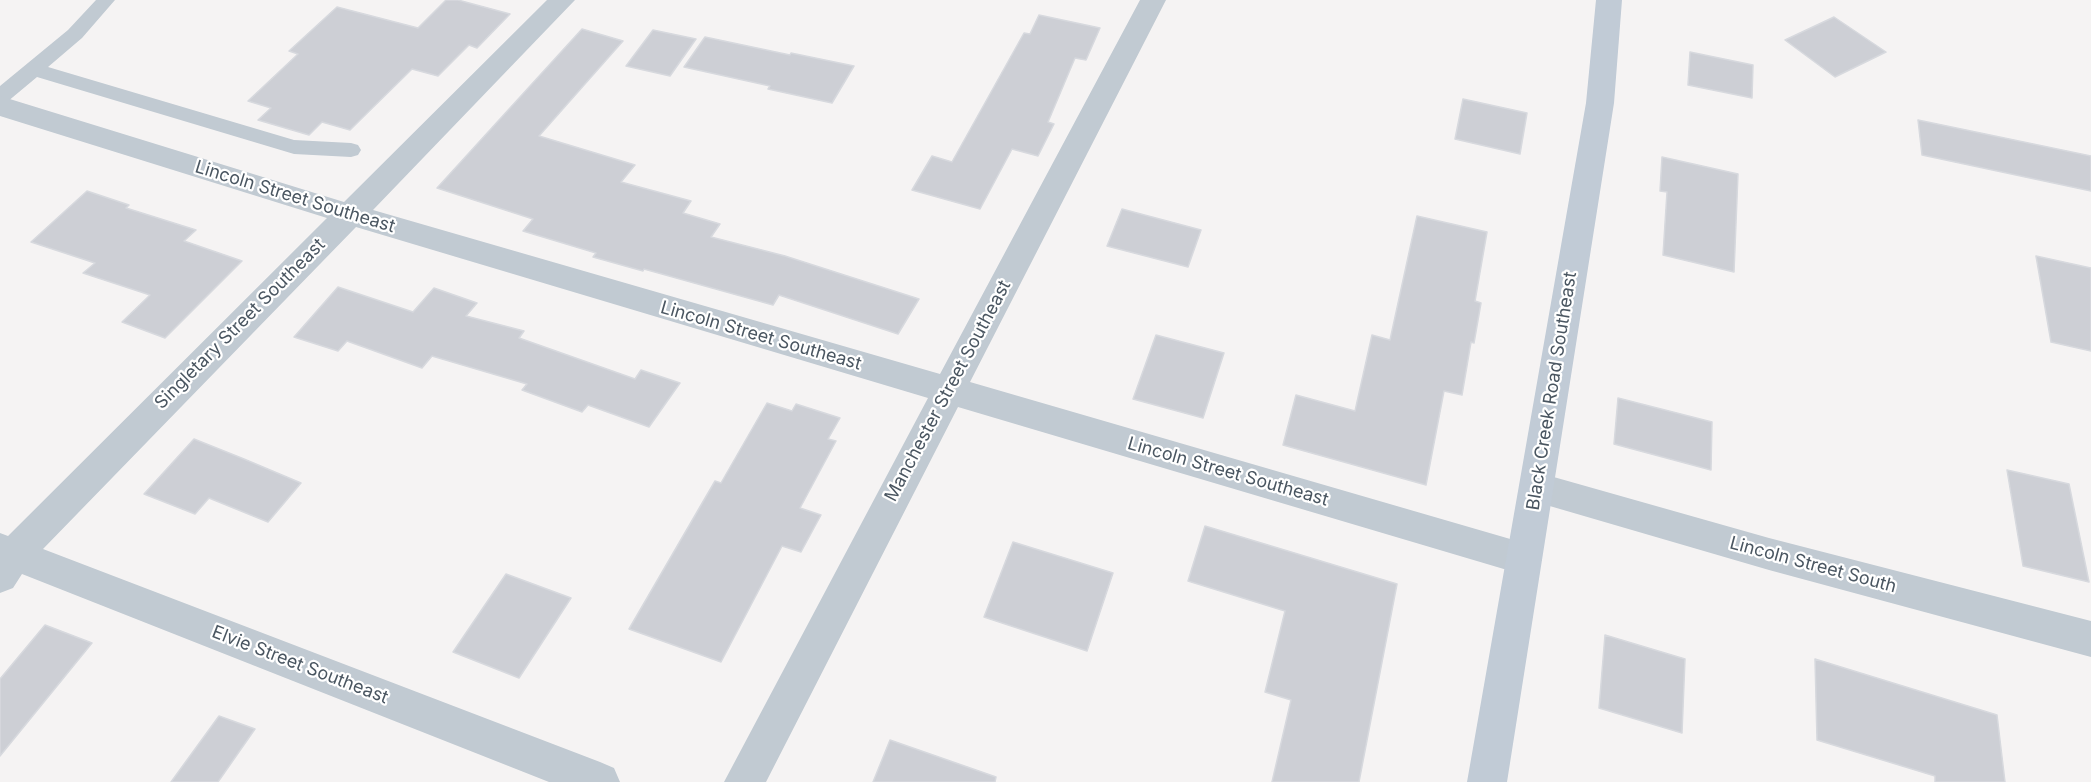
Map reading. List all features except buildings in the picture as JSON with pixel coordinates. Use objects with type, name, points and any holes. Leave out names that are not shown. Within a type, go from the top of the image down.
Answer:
[{"type":"street","name":"Singletary Street Southeast","points":[[5,560],[562,0]]},
{"type":"street","name":"Manchester Street Southeast","points":[[744,782],[1153,0]]},
{"type":"street","name":"Black Creek Road Southeast","points":[[1487,782],[1600,103],[1608,0]]},
{"type":"street","name":"Lincoln Street Southeast","points":[[0,106],[349,214],[1524,559]]},
{"type":"street","name":"Lincoln Street South","points":[[1536,487],[1769,554],[2091,639]]},
{"type":"street","name":"Elvie Street Southeast","points":[[5,560],[600,782]]},
{"type":"lane","points":[[0,97],[75,34],[106,0]]},
{"type":"lane","points":[[33,69],[294,147],[351,150]]}]
